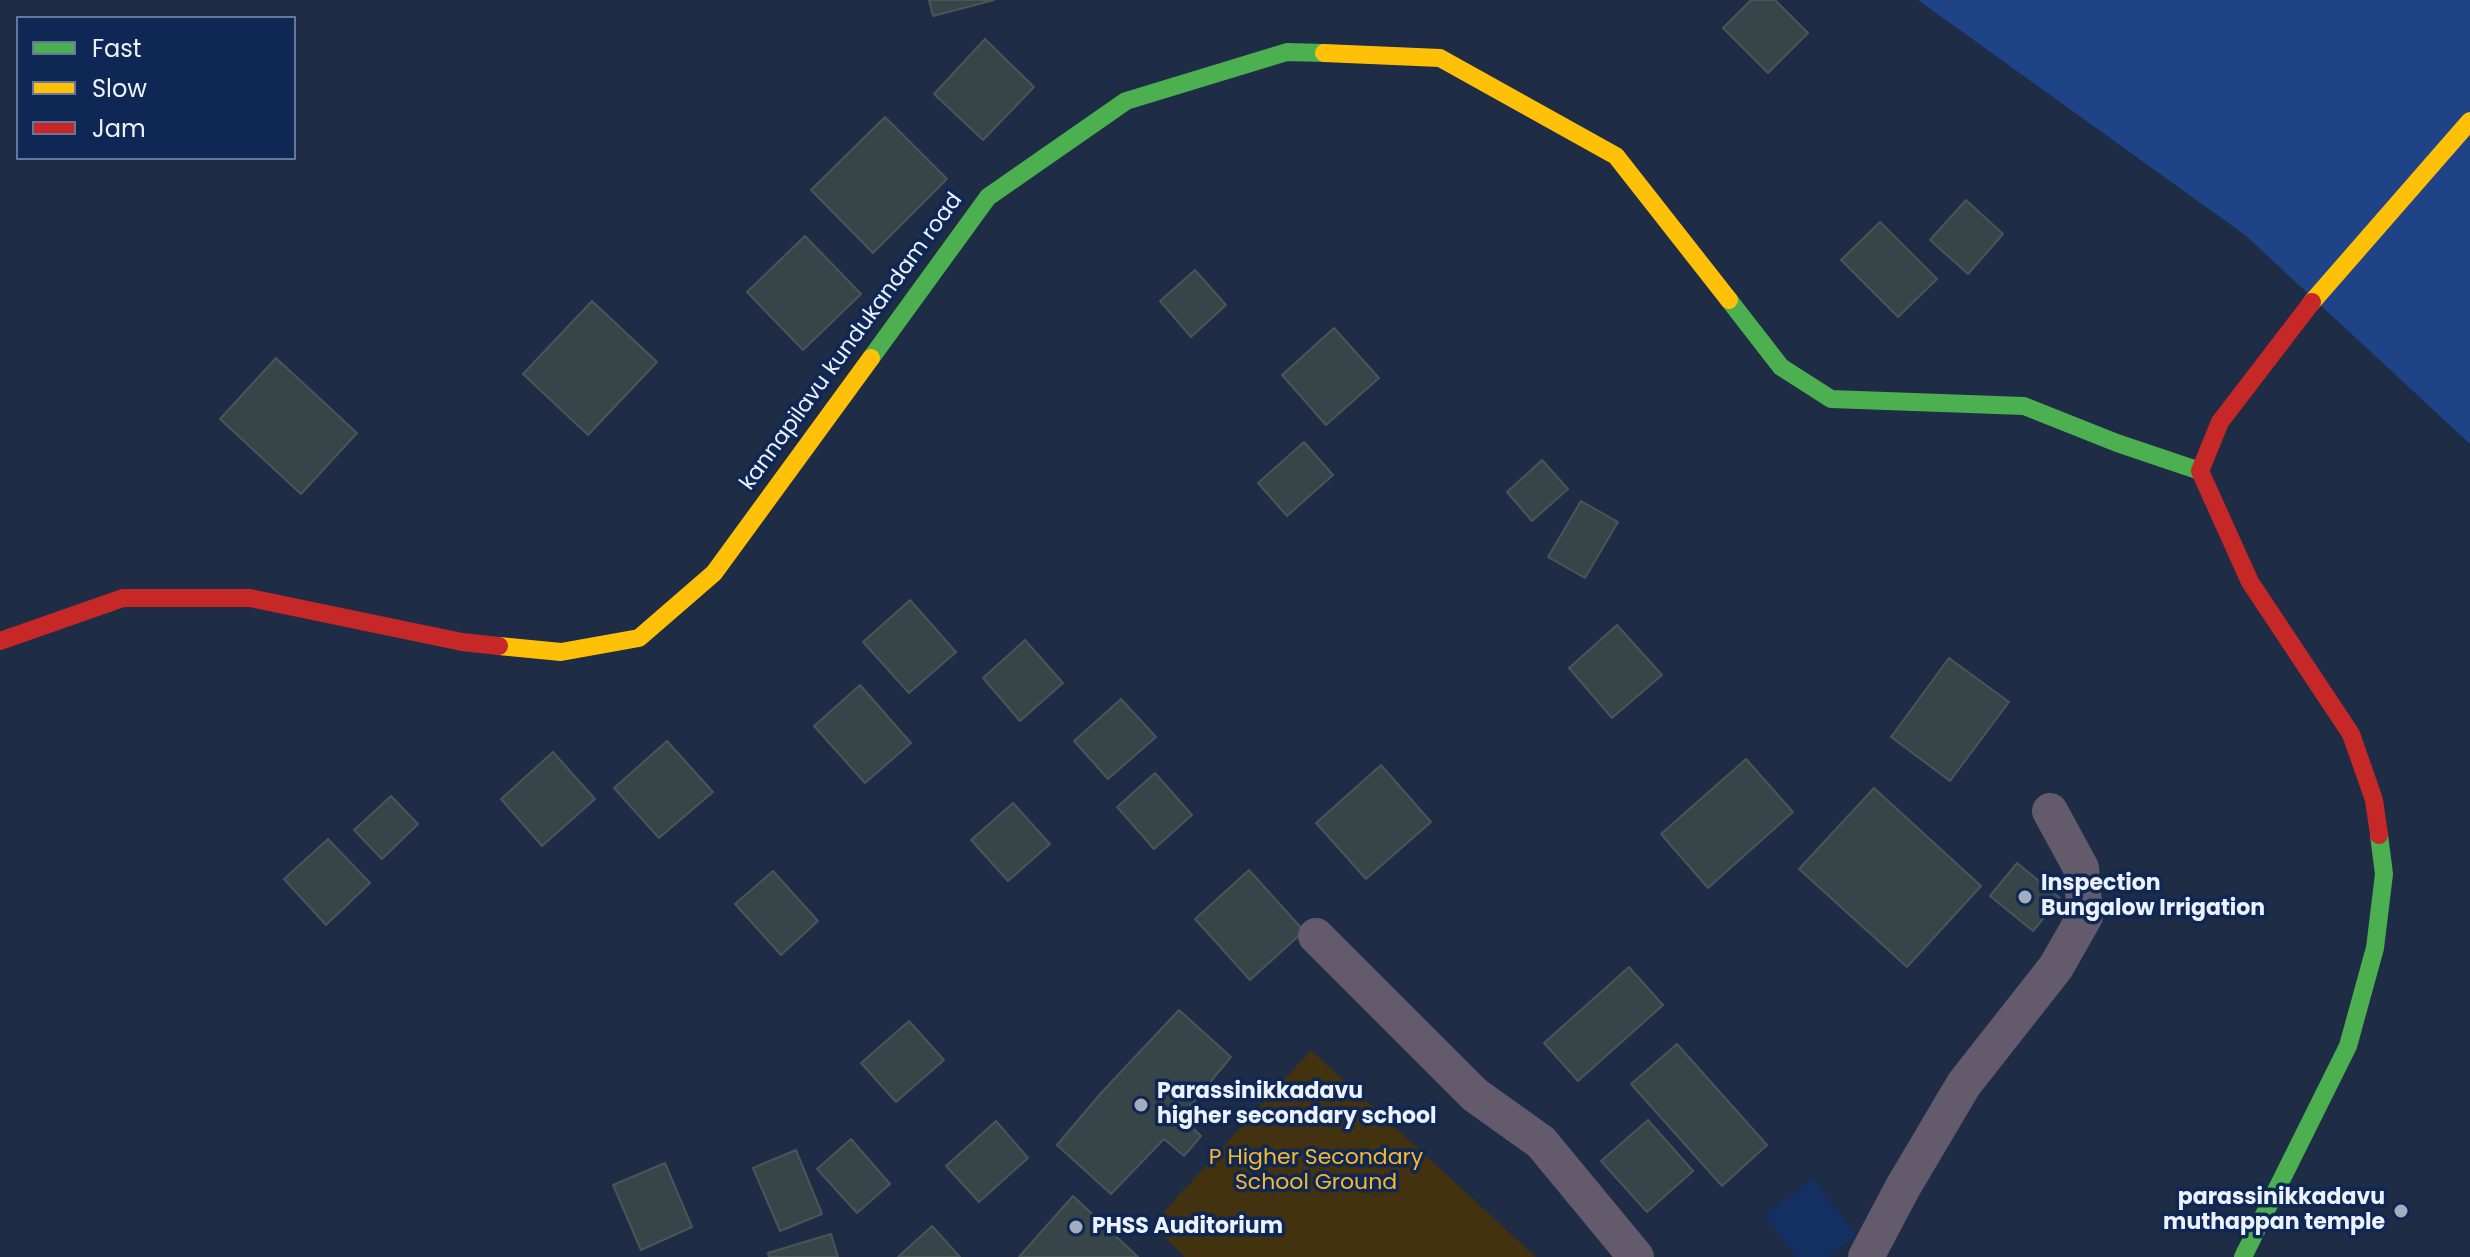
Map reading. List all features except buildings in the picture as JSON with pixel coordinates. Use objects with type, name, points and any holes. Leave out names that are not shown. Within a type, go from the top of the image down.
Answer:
[{"type":"street","name":"kannapilavu kundukandam road","points":[[0,641],[123,598],[250,598],[462,642],[561,652],[639,638],[714,573],[988,197],[1126,101],[1287,52],[1440,58],[1616,156],[1781,367],[1831,399],[2024,406],[2117,443],[2200,471]]},
{"type":"street","points":[[2243,1257],[2348,1046],[2375,948],[2384,874],[2374,800],[2351,734],[2250,582],[2200,471],[2220,422],[2308,306],[2470,121]]},
{"type":"street","points":[[1866,1257],[1964,1084],[2056,967],[2085,916],[2081,868],[2050,811]]},
{"type":"street","points":[[1316,936],[1475,1095],[1541,1142],[1636,1257]]},
{"type":"shaded area","points":[[1918,0],[2470,0],[2470,444],[2245,235]]},
{"type":"shaded area","points":[[1813,1178],[1856,1236],[1828,1257],[1796,1257],[1765,1215]]},
{"type":"green space","name":"P Higher Secondary School Ground","points":[[1311,1050],[1536,1257],[1185,1257],[1152,1225]]},
{"type":"traffic: fast","points":[[871,358],[988,197],[1126,101],[1287,52],[1324,53]]},
{"type":"traffic: fast","points":[[1729,300],[1781,367],[1831,399],[2024,406],[2117,443],[2200,471]]},
{"type":"traffic: fast","points":[[2243,1257],[2348,1046],[2375,948],[2384,874],[2379,835]]},
{"type":"traffic: slow","points":[[1324,53],[1440,58],[1616,156],[1729,300]]},
{"type":"traffic: slow","points":[[2312,302],[2470,121]]},
{"type":"traffic: slow","points":[[499,646],[561,652],[639,638],[714,573],[871,358]]},
{"type":"traffic: jam","points":[[2312,302],[2220,422],[2200,471],[2250,582],[2351,734],[2374,800],[2379,835]]},
{"type":"traffic: jam","points":[[0,641],[123,598],[250,598],[462,642],[499,646]]},
{"type":"place","name":"Inspection Bungalow Irrigation","points":[[2025,897]]},
{"type":"place","name":"Parassinikkadavu higher secondary school","points":[[1141,1105]]},
{"type":"place","name":"parassinikkadavu muthappan temple","points":[[2401,1211]]},
{"type":"place","name":"PHSS Auditorium","points":[[1076,1227]]}]
